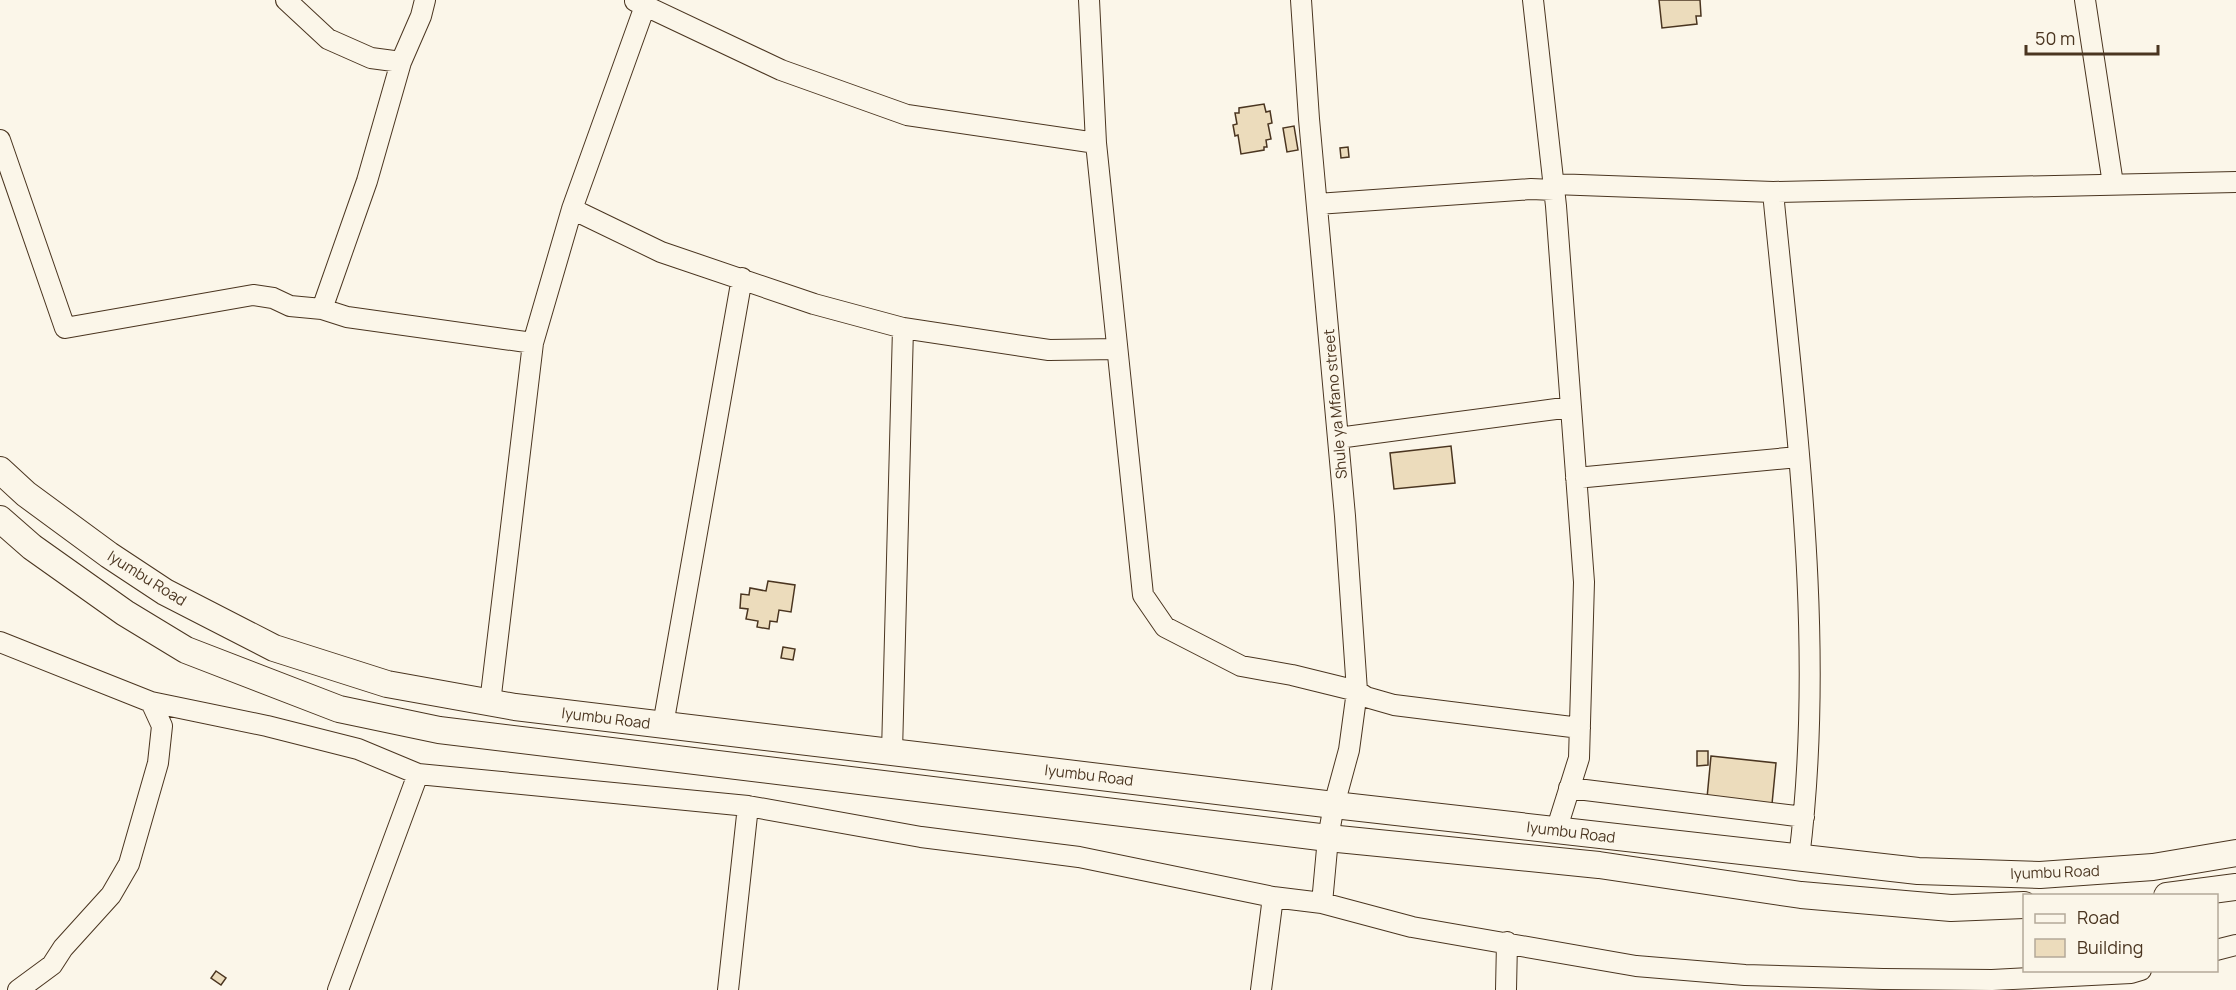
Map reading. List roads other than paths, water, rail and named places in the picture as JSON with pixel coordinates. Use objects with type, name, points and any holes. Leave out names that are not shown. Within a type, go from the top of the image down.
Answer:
[{"type":"main road","name":"Iyumbu Road","points":[[0,470],[26,494],[109,555],[165,592],[274,648],[387,684],[490,703],[1334,805],[1918,871],[2040,875],[2153,867],[2236,853]]},
{"type":"main road","name":"Iyumbu Road","points":[[0,519],[32,547],[125,614],[186,650],[339,709],[439,730],[1328,838],[1599,865],[1801,895],[1952,908],[2023,905]]},
{"type":"main road","points":[[2182,894],[2236,887]]},
{"type":"street","points":[[286,0],[328,39],[371,58],[401,62]]},
{"type":"street","points":[[322,309],[367,181],[401,62],[421,16],[425,0]]},
{"type":"street","points":[[1089,0],[1095,144],[1143,595],[1164,627],[1241,666],[1292,675],[1357,691],[1366,697],[1394,705],[1580,728]]},
{"type":"street","name":"Shule ya Mfano street","points":[[1301,0],[1357,691],[1349,750],[1334,805],[1328,838],[1322,903]]},
{"type":"street","points":[[1533,0],[1554,187],[1584,582],[1579,758],[1556,831]]},
{"type":"street","points":[[2085,0],[2113,184]]},
{"type":"street","points":[[490,703],[533,343],[572,209],[638,3],[781,70],[907,115],[1095,144]]},
{"type":"street","points":[[0,140],[65,328],[253,295],[273,298],[290,306],[322,309],[347,317],[533,343]]},
{"type":"street","points":[[1317,204],[1554,187],[1773,192],[2236,182]]},
{"type":"street","points":[[1773,192],[1798,457],[1807,592],[1810,741],[1799,858]]},
{"type":"street","points":[[572,209],[662,252],[814,304],[903,328],[1049,350],[1117,349]]},
{"type":"street","points":[[663,724],[742,279]]},
{"type":"street","points":[[892,752],[903,328]]},
{"type":"street","points":[[1338,438],[1571,407]]},
{"type":"street","points":[[1576,478],[1798,457]]},
{"type":"street","points":[[0,642],[151,702],[267,726],[358,749],[418,774],[748,806],[921,837],[1079,857],[1273,897],[1322,903],[1412,927],[1743,983],[1883,979],[2134,978]]},
{"type":"street","points":[[18,990],[52,965],[70,940],[111,895],[129,864],[158,763],[162,726],[151,702]]},
{"type":"street","points":[[338,990],[418,774]]},
{"type":"street","points":[[1569,788],[1804,817]]},
{"type":"street","points":[[728,990],[748,806]]},
{"type":"street","points":[[1261,990],[1273,897]]},
{"type":"street","points":[[1506,990],[1507,942]]},
{"type":"street","points":[[2218,950],[2236,945]]}]
